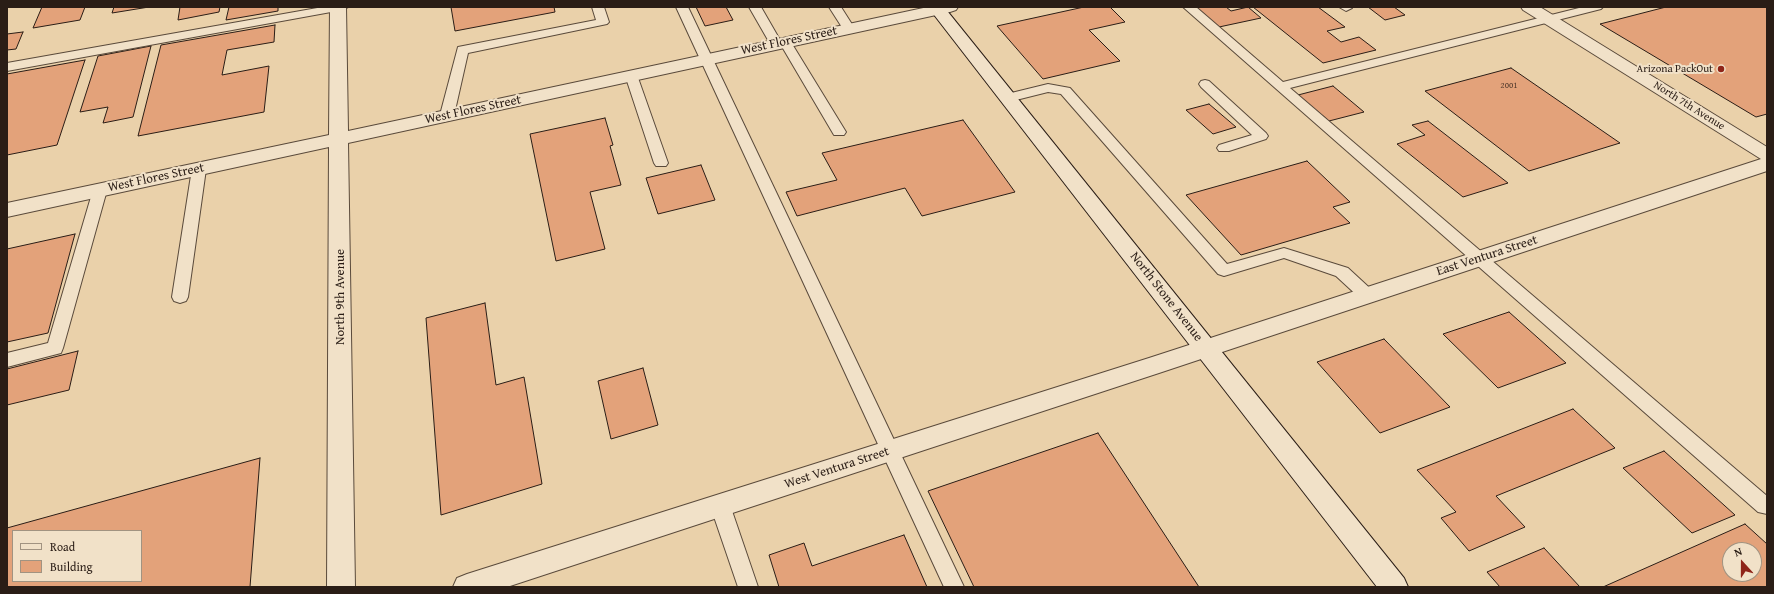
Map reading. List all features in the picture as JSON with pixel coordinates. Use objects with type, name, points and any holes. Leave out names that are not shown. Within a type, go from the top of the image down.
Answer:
[{"type":"street","name":"North 9th Avenue","points":[[338,7],[340,138],[341,587]]},
{"type":"street","name":"North 7th Avenue","points":[[1529,7],[1767,155]]},
{"type":"street","name":"West Flores Street","points":[[7,210],[942,8]]},
{"type":"street","name":"North Stone Avenue","points":[[942,8],[1008,98],[1207,348],[1394,587]]},
{"type":"street","name":"East Ventura Street","points":[[1207,348],[1767,164]]},
{"type":"street","name":"West Ventura Street","points":[[467,587],[1207,348]]},
{"type":"lane","points":[[7,67],[342,7]]},
{"type":"lane","points":[[447,115],[462,50],[604,22],[598,7]]},
{"type":"lane","points":[[682,7],[954,587]]},
{"type":"lane","points":[[755,7],[839,132]]},
{"type":"lane","points":[[835,7],[849,29]]},
{"type":"lane","points":[[1189,7],[1478,259],[1765,506],[1767,505]]},
{"type":"lane","points":[[1280,87],[1597,7]]},
{"type":"lane","points":[[631,76],[661,163]]},
{"type":"lane","points":[[1204,84],[1261,136],[1224,148]]},
{"type":"lane","points":[[1008,98],[1048,88],[1065,91],[1224,270],[1284,253],[1342,272],[1368,296]]},
{"type":"lane","points":[[180,297],[199,169]]},
{"type":"lane","points":[[7,360],[55,348],[100,190]]},
{"type":"lane","points":[[720,505],[748,587]]},
{"type":"building","points":[[42,7],[85,7],[80,20],[33,28]]},
{"type":"building","points":[[114,7],[149,7],[112,13]]},
{"type":"building","points":[[180,7],[220,7],[219,12],[178,20]]},
{"type":"building","points":[[229,7],[278,7],[278,11],[226,20]]},
{"type":"building","points":[[451,7],[554,7],[555,12],[455,31]]},
{"type":"building","points":[[696,7],[726,7],[733,20],[705,26]]},
{"type":"building","points":[[1084,7],[1110,7],[1125,22],[1089,30],[1120,61],[1043,79],[997,26]]},
{"type":"building","points":[[1196,7],[1226,7],[1231,11],[1248,7],[1261,18],[1219,27]]},
{"type":"building","points":[[1253,7],[1318,7],[1345,27],[1327,31],[1341,42],[1359,37],[1376,50],[1323,63]]},
{"type":"building","points":[[1368,7],[1394,7],[1405,15],[1385,20]]},
{"type":"building","name":"Arizona PackOut","points":[[1666,7],[1767,7],[1767,114],[1756,117],[1600,24]]},
{"type":"building","points":[[275,25],[274,42],[227,50],[222,75],[269,66],[264,112],[138,136],[161,45]]},
{"type":"building","points":[[23,32],[16,49],[7,50],[7,34]]},
{"type":"building","points":[[151,46],[133,117],[103,123],[108,107],[80,112],[98,56]]},
{"type":"building","points":[[85,60],[57,145],[7,155],[7,74]]},
{"type":"building","points":[[1511,68],[1620,143],[1529,171],[1425,91]]},
{"type":"building","points":[[1333,86],[1364,112],[1329,121],[1298,95]]},
{"type":"building","points":[[1209,104],[1236,127],[1213,134],[1186,110]]},
{"type":"building","points":[[605,118],[613,145],[610,146],[621,185],[590,192],[605,249],[556,261],[530,134]]},
{"type":"building","points":[[963,120],[1015,192],[922,216],[905,188],[797,216],[786,192],[837,180],[822,153]]},
{"type":"building","points":[[1428,121],[1508,183],[1463,197],[1397,144],[1425,135],[1412,125]]},
{"type":"building","points":[[1307,161],[1350,202],[1333,207],[1350,223],[1241,255],[1186,195]]},
{"type":"building","points":[[701,165],[715,200],[658,214],[646,178]]},
{"type":"building","points":[[75,234],[48,333],[7,342],[7,249]]},
{"type":"building","points":[[485,303],[496,385],[524,377],[542,484],[441,515],[426,318]]},
{"type":"building","points":[[1509,312],[1566,363],[1498,388],[1443,334]]},
{"type":"building","points":[[1384,339],[1450,407],[1380,433],[1317,362]]},
{"type":"building","points":[[78,351],[69,390],[7,405],[7,369]]},
{"type":"building","points":[[643,368],[658,425],[611,439],[598,381]]},
{"type":"building","points":[[1573,409],[1615,448],[1496,496],[1525,527],[1469,551],[1441,518],[1456,512],[1417,470]]},
{"type":"building","points":[[1098,433],[1199,587],[974,587],[928,491]]},
{"type":"building","points":[[1664,451],[1735,515],[1692,533],[1623,468]]},
{"type":"building","points":[[260,458],[250,587],[7,587],[7,528]]},
{"type":"building","points":[[1745,524],[1767,544],[1767,587],[1603,587]]},
{"type":"building","points":[[904,535],[927,587],[779,587],[769,555],[804,543],[812,566]]},
{"type":"building","points":[[1544,548],[1580,587],[1500,587],[1487,572]]},
{"type":"place","name":"Arizona PackOut","points":[[1721,69]]}]
